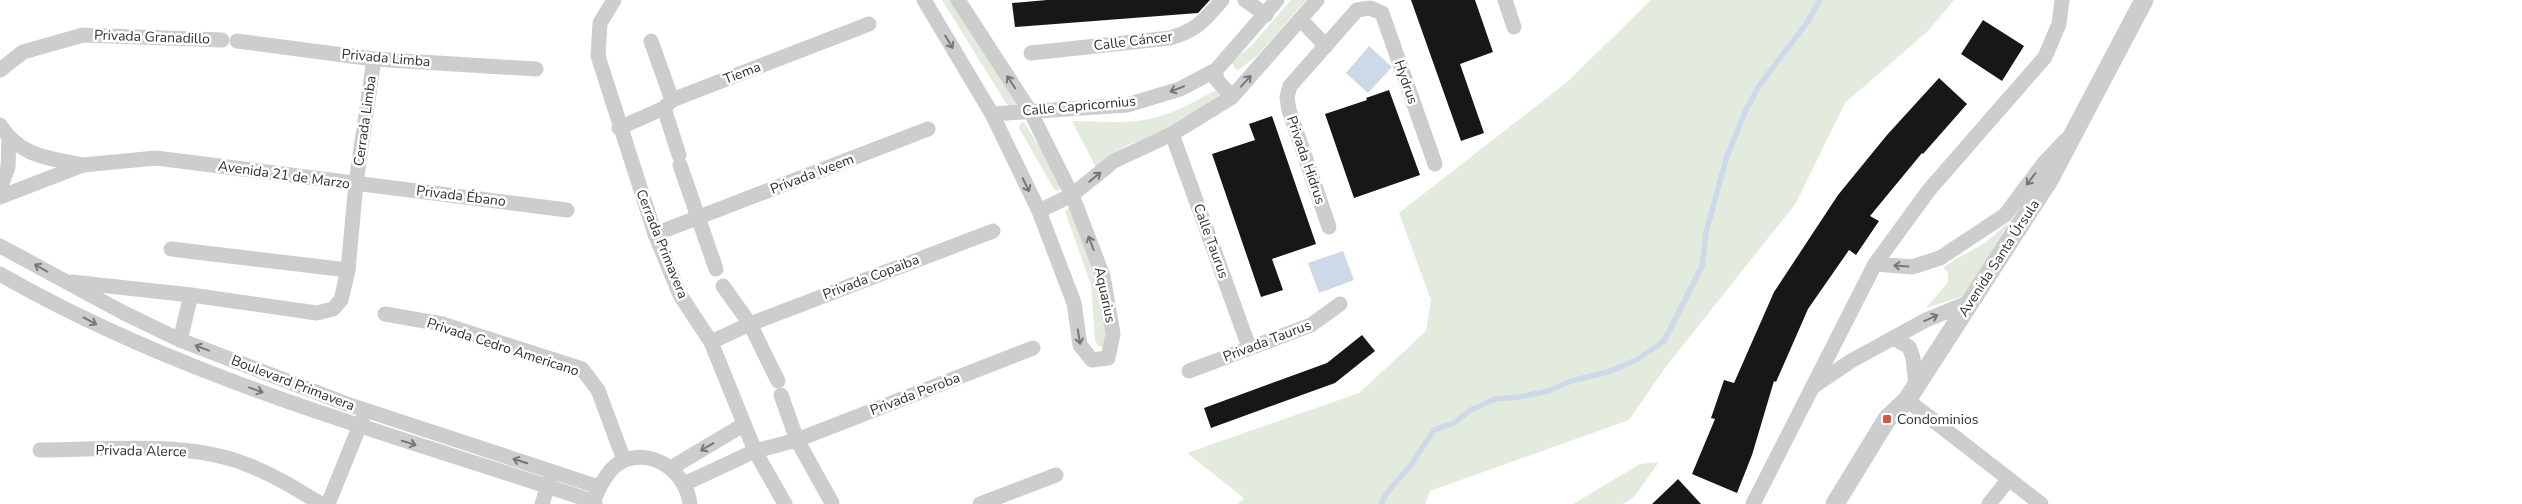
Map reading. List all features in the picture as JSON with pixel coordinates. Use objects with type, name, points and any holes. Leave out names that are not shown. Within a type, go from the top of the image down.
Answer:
[{"type":"street","name":"Cerrada Primavera","points":[[614,0],[600,22],[598,56],[619,128],[655,234],[680,295],[711,342],[743,425],[755,451],[785,504]]},
{"type":"street","name":"Aquarius","points":[[924,0],[992,114],[1039,211],[1074,303],[1080,346],[1092,360],[1108,358],[1113,334],[1103,276],[1072,196],[1030,111],[958,0]]},
{"type":"street","name":"Calle Cáncer","points":[[1031,54],[1170,38],[1184,34],[1202,24],[1222,0]]},
{"type":"street","points":[[1245,0],[1266,15]]},
{"type":"street","name":"Calle Capricornius","points":[[992,114],[1127,105],[1180,89],[1216,70],[1266,15],[1277,0]]},
{"type":"street","points":[[1039,211],[1072,196],[1114,161],[1172,134],[1232,97],[1317,0]]},
{"type":"street","points":[[1505,0],[1514,27]]},
{"type":"street","points":[[1753,504],[1875,264],[1924,196],[2045,57],[2059,24],[2062,0]]},
{"type":"street","name":"Avenida Santa Úrsula","points":[[1835,504],[1887,419],[1912,393],[2050,180],[2144,0]]},
{"type":"street","name":"Privada Hidrus","points":[[1329,227],[1289,110],[1287,97],[1290,86],[1357,10],[1370,8]]},
{"type":"street","name":"Hydrus","points":[[1370,8],[1382,13],[1435,164]]},
{"type":"street","points":[[1301,20],[1326,46]]},
{"type":"street","name":"Tiema","points":[[619,128],[668,104],[869,24]]},
{"type":"street","name":"Privada Granadillo","points":[[0,70],[23,52],[83,35],[229,40]]},
{"type":"street","name":"Privada Limba","points":[[229,40],[374,59],[536,69]]},
{"type":"street","points":[[651,41],[668,104],[679,160],[697,218],[716,269]]},
{"type":"street","name":"Cerrada Limba","points":[[356,183],[374,59]]},
{"type":"street","points":[[1216,70],[1216,78],[1232,97]]},
{"type":"street","points":[[0,125],[9,139],[23,149],[44,157],[83,165]]},
{"type":"street","name":"Privada Iveem","points":[[655,234],[928,129]]},
{"type":"street","points":[[1875,264],[1912,267],[1940,258],[2005,215],[2044,163],[2075,130]]},
{"type":"street","name":"Calle Taurus","points":[[1172,134],[1249,347]]},
{"type":"street","points":[[0,189],[8,167],[9,139]]},
{"type":"street","name":"Avenida 21 de Marzo","points":[[0,197],[83,165],[156,158],[356,183],[348,270],[341,300],[333,309],[317,313],[191,295],[64,282]]},
{"type":"street","name":"Privada Ébano","points":[[356,183],[567,210]]},
{"type":"street","name":"Privada Copaiba","points":[[711,342],[750,324],[992,231]]},
{"type":"street","name":"Boulevard Primavera","points":[[0,246],[64,282],[180,340],[597,498]]},
{"type":"street","points":[[171,249],[348,270]]},
{"type":"street","name":"Boulevard Primavera","points":[[0,274],[107,330],[202,372],[359,427],[551,479]]},
{"type":"street","points":[[51,300],[64,282]]},
{"type":"street","points":[[723,286],[750,324],[779,388],[797,440],[832,503]]},
{"type":"street","points":[[180,340],[191,295]]},
{"type":"street","points":[[1812,387],[1851,361],[1926,320],[1970,302]]},
{"type":"street","name":"Privada Taurus","points":[[1189,371],[1312,325],[1340,304]]},
{"type":"street","name":"Privada Cedro Americano","points":[[385,314],[442,324],[582,370],[598,390],[624,460]]},
{"type":"street","points":[[1893,338],[1909,347],[1913,358],[1912,393],[2008,480],[2042,504]]},
{"type":"street","name":"Privada Peroba","points":[[755,451],[797,440],[1033,348]]},
{"type":"street","points":[[328,504],[367,410]]},
{"type":"street","points":[[671,468],[743,425]]},
{"type":"street","name":"Privada Alerce","points":[[40,450],[182,450],[239,462],[283,480],[321,504]]},
{"type":"street","points":[[684,484],[755,451]]},
{"type":"street","points":[[597,498],[604,477],[624,460],[640,458],[660,461],[677,472],[688,490],[690,504]]},
{"type":"street","points":[[980,504],[1056,475]]},
{"type":"street","points":[[542,504],[551,479]]},
{"type":"street","points":[[1989,504],[2008,480]]},
{"type":"shaded area","points":[[942,0],[954,0],[1017,101],[1015,107],[1010,107],[1006,103]]},
{"type":"shaded area","points":[[1291,0],[1306,0],[1258,55],[1237,71],[1231,62],[1252,45]]},
{"type":"shaded area","points":[[1651,0],[1954,0],[1928,31],[1845,103],[1796,203],[1665,368],[1629,420],[1430,491],[1425,504],[1238,504],[1244,498],[1187,453],[1359,393],[1426,331],[1431,300],[1399,213],[1567,82]]},
{"type":"shaded area","points":[[1217,90],[1223,101],[1188,121],[1126,146],[1096,168],[1072,121],[1125,122],[1157,117],[1172,112]]},
{"type":"shaded area","points":[[1024,122],[1060,180],[1061,188],[1058,191],[1054,189],[1019,128],[1020,124]]},
{"type":"shaded area","points":[[1070,207],[1101,286],[1106,342],[1102,347],[1097,345],[1095,340],[1091,285],[1065,211]]},
{"type":"shaded area","points":[[2016,216],[1963,296],[1926,308],[1948,282],[1948,272],[1943,267],[1986,242]]},
{"type":"shaded area","points":[[1659,462],[1634,497],[1623,504],[1573,504],[1640,464]]},
{"type":"water","points":[[1369,46],[1392,67],[1368,93],[1346,73]]},
{"type":"water","points":[[1343,251],[1354,280],[1319,293],[1308,263]]},
{"type":"building","points":[[1047,0],[1210,0],[1198,13],[1015,27],[1012,3]]},
{"type":"building","points":[[1411,0],[1475,0],[1493,52],[1460,64],[1484,133],[1461,141]]},
{"type":"building","points":[[1983,20],[2024,46],[2002,81],[1961,54]]},
{"type":"building","points":[[1939,78],[1967,104],[1922,153],[1870,216],[1879,221],[1856,255],[1849,250],[1808,309],[1776,382],[1774,381],[1752,455],[1737,493],[1692,474],[1715,419],[1711,418],[1724,380],[1734,383],[1774,292],[1838,195],[1887,135]]},
{"type":"building","points":[[1389,90],[1420,175],[1354,198],[1325,114],[1367,100],[1366,98]]},
{"type":"building","points":[[1272,116],[1316,244],[1272,259],[1283,290],[1261,297],[1212,154],[1255,140],[1249,124]]},
{"type":"building","points":[[1362,335],[1375,351],[1335,383],[1211,428],[1204,408],[1327,363]]},
{"type":"building","points":[[1678,479],[1701,504],[1652,504],[1672,485]]},
{"type":"waterway","points":[[1381,504],[1386,494],[1410,466],[1434,430],[1454,423],[1471,410],[1495,399],[1519,397],[1548,391],[1571,381],[1611,371],[1638,359],[1664,341],[1702,266],[1706,233],[1726,159],[1745,112],[1759,86],[1806,24],[1820,0]]},
{"type":"place","name":"Condominios","points":[[1887,419]]}]
